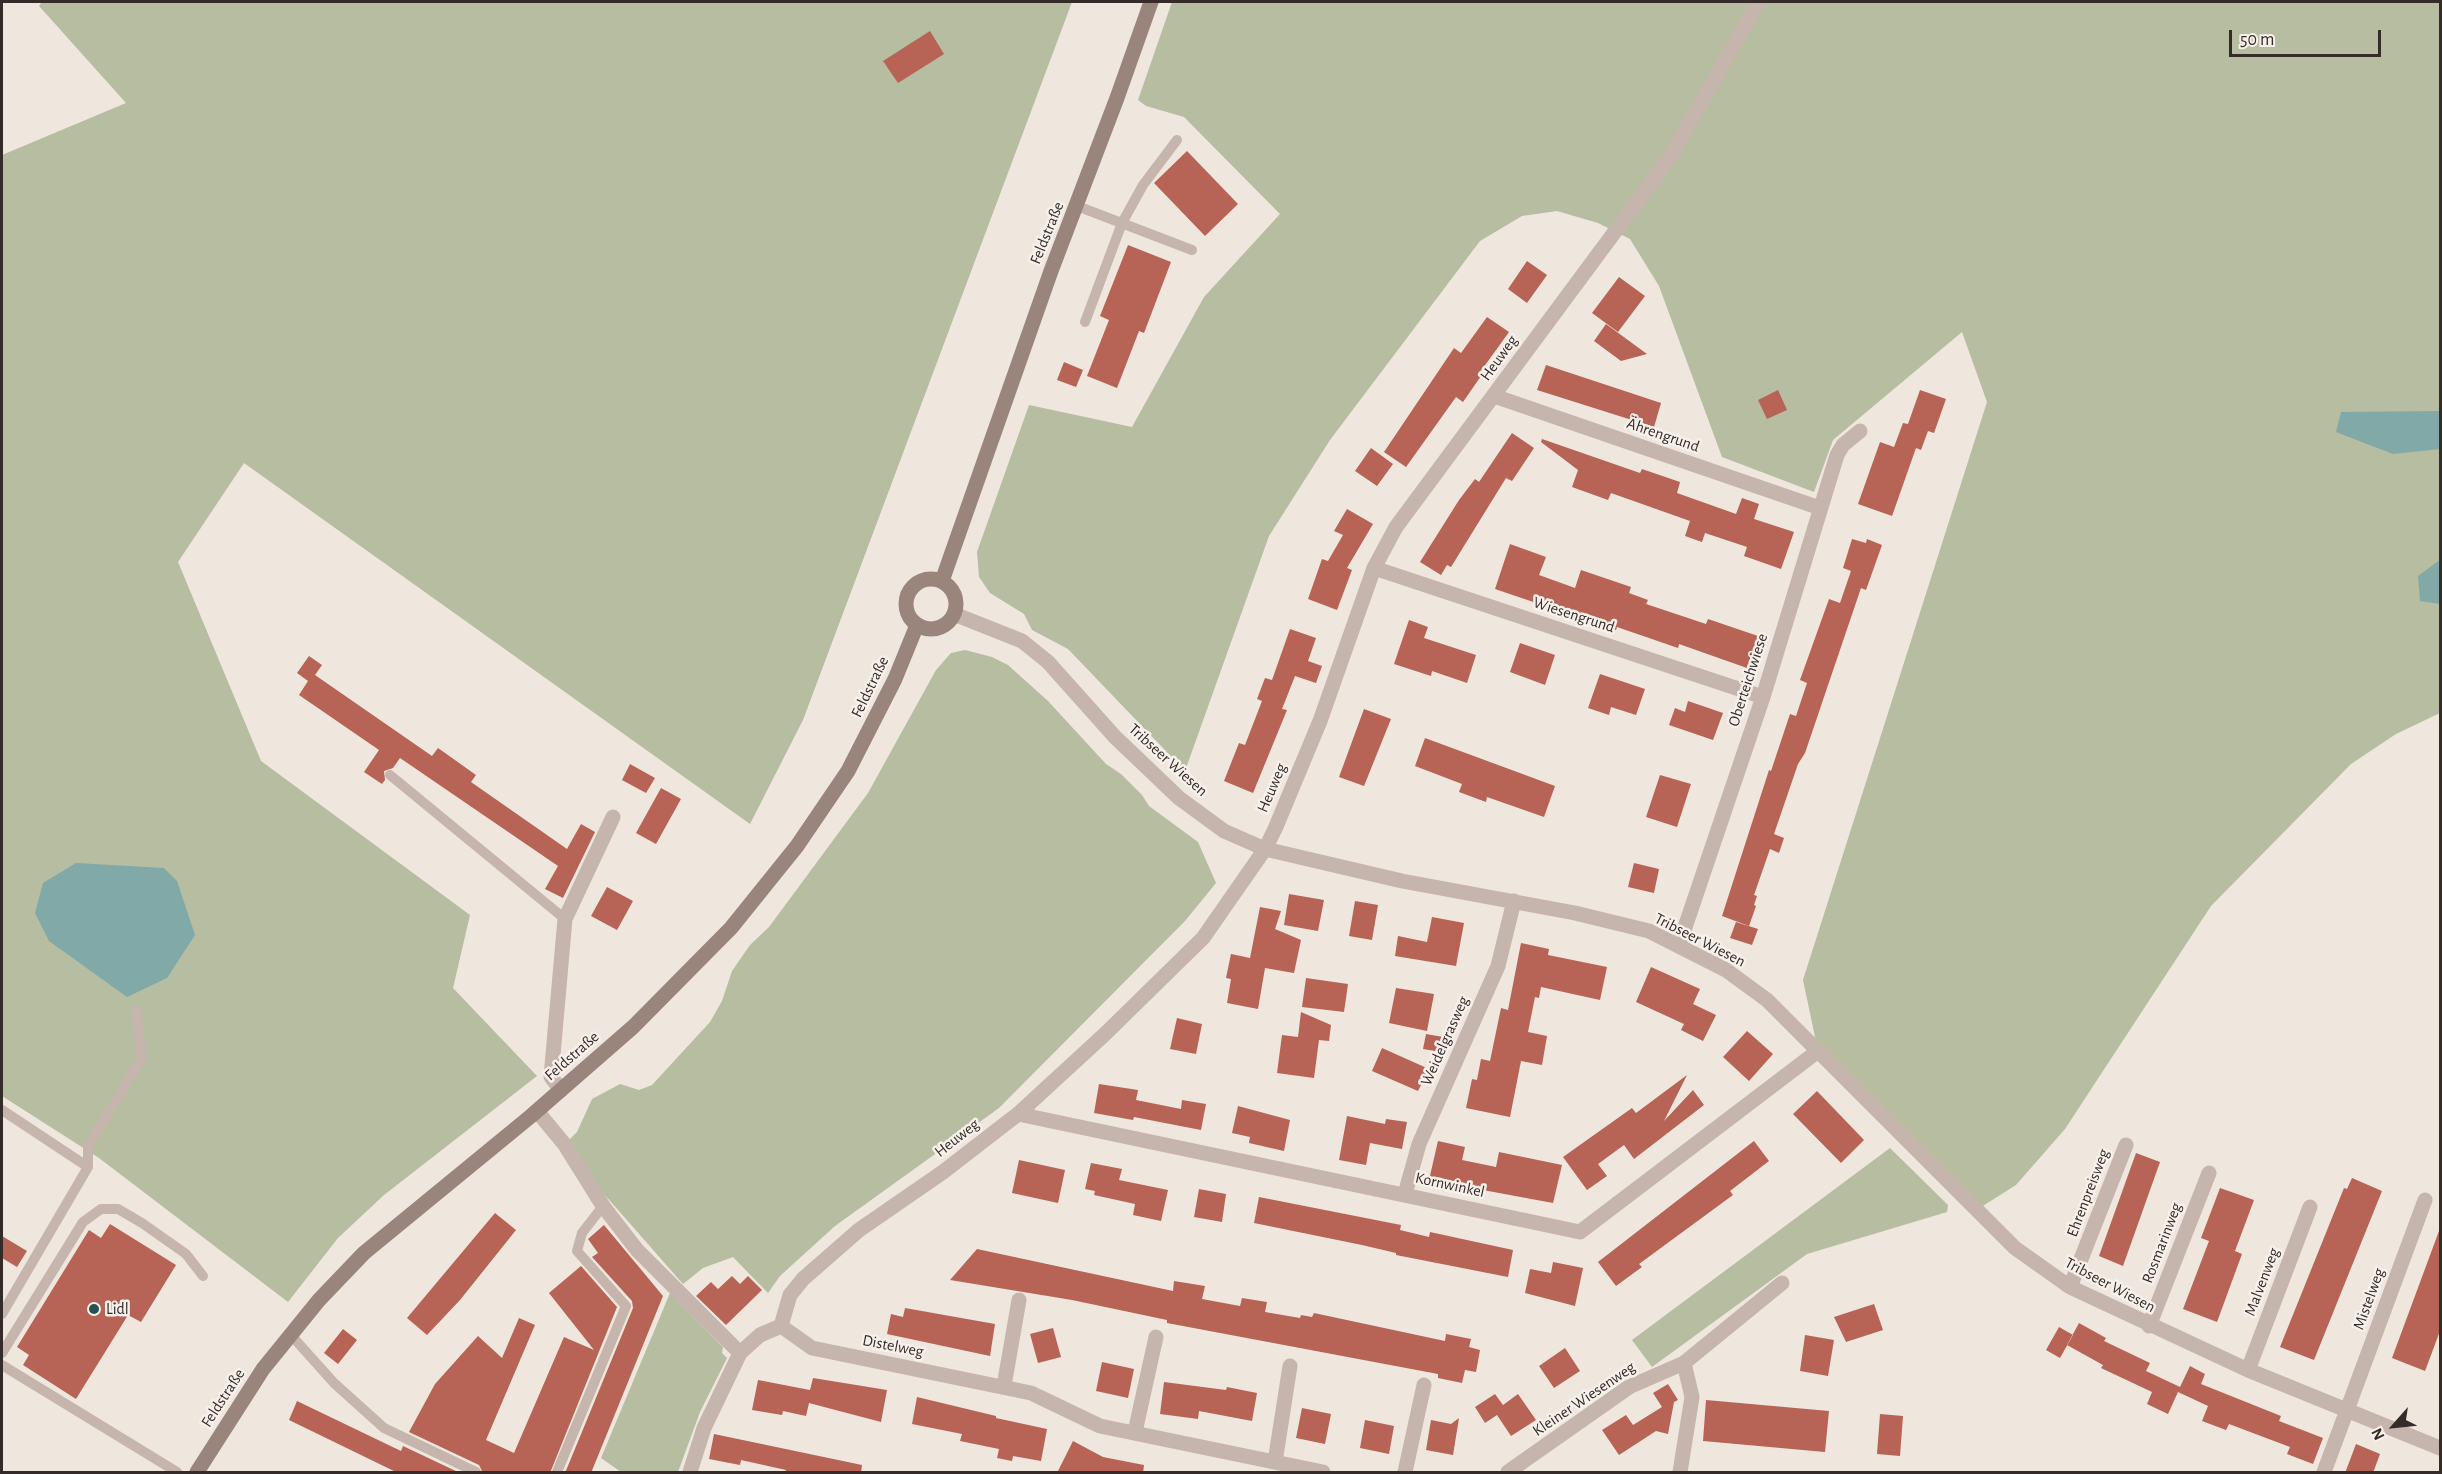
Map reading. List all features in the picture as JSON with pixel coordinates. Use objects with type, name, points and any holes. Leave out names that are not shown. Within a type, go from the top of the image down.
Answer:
[{"type":"main road","name":"Feldstraße","points":[[942,581],[1051,271],[1151,2]]},
{"type":"main road","points":[[925,579],[942,581],[953,591],[956,607],[954,614],[942,627],[934,629],[917,625],[907,612],[908,595],[912,588],[925,579]]},
{"type":"main road","name":"Feldstraße","points":[[197,1473],[236,1408],[291,1335],[319,1300],[364,1252],[537,1111],[633,1027],[731,928],[797,846],[848,771],[895,679],[917,625]]},
{"type":"street","name":"Heuweg","points":[[781,1326],[790,1295],[816,1266],[887,1209],[943,1172],[1018,1114],[1105,1034],[1203,938],[1265,849],[1320,721],[1374,568],[1396,527],[1671,156],[1758,2]]},
{"type":"street","name":"Ährengrund","points":[[1494,396],[1820,508]]},
{"type":"street","name":"Oberteichwiese","points":[[1679,945],[1763,697],[1838,455],[1843,445],[1860,431]]},
{"type":"street","name":"Wiesengrund","points":[[1374,568],[1763,697]]},
{"type":"street","name":"Tribseer Wiesen","points":[[954,614],[1022,641],[1048,662],[1115,737],[1179,798],[1224,831],[1265,849],[1402,881],[1575,913],[1649,931],[1726,970],[1767,1000],[2015,1248],[2070,1287],[2149,1326],[2248,1370],[2346,1412],[2440,1448]]},
{"type":"street","points":[[561,1090],[551,1077],[565,919],[613,817]]},
{"type":"street","name":"Weidelgrasweg","points":[[1405,1194],[1419,1144],[1498,966],[1514,902]]},
{"type":"street","name":"Kornwinkel","points":[[1018,1114],[1580,1232],[1818,1051]]},
{"type":"street","points":[[537,1111],[577,1162],[603,1206],[637,1250],[740,1353]]},
{"type":"street","name":"Ehrenpreisweg","points":[[2070,1287],[2126,1145]]},
{"type":"street","name":"Rosmarinweg","points":[[2149,1326],[2209,1173]]},
{"type":"street","name":"Mistelweg","points":[[2324,1473],[2425,1200]]},
{"type":"street","name":"Malvenweg","points":[[2248,1370],[2310,1207]]},
{"type":"street","name":"Kleiner Wiesenweg","points":[[1508,1473],[1629,1387],[1684,1363],[1782,1282]]},
{"type":"street","points":[[1004,1386],[1019,1300]]},
{"type":"street","points":[[690,1473],[704,1428],[740,1353],[748,1342],[781,1326]]},
{"type":"street","name":"Distelweg","points":[[781,1326],[812,1348],[1031,1393],[1100,1426],[1321,1472]]},
{"type":"street","points":[[1135,1432],[1156,1337]]},
{"type":"street","points":[[1680,1473],[1692,1397],[1684,1363]]},
{"type":"street","points":[[1275,1462],[1290,1366]]},
{"type":"street","points":[[1405,1473],[1424,1385]]},
{"type":"lane","points":[[1085,322],[1122,223],[1143,184],[1177,140]]},
{"type":"lane","points":[[1077,206],[1192,250]]},
{"type":"lane","points":[[390,776],[565,919]]},
{"type":"lane","points":[[2,1314],[88,1167],[88,1146],[142,1058],[136,1010]]},
{"type":"lane","points":[[2,1110],[88,1167]]},
{"type":"lane","points":[[557,1473],[626,1306],[577,1251],[582,1233],[603,1206]]},
{"type":"lane","points":[[2,1353],[83,1222],[101,1209],[118,1209],[142,1223],[186,1254],[203,1276]]},
{"type":"lane","points":[[291,1335],[334,1383],[384,1428],[476,1473]]},
{"type":"lane","points":[[2,1365],[177,1473]]},
{"type":"green space","points":[[42,2],[1072,2],[803,720],[750,824],[244,463],[178,562],[261,761],[470,915],[453,988],[537,1076],[384,1195],[338,1238],[288,1302],[99,1158],[2,1096],[2,155],[126,103],[39,6]]},
{"type":"green space","points":[[1172,2],[2440,2],[2440,713],[2396,734],[2351,764],[2211,906],[2065,1129],[2016,1185],[1978,1209],[1818,1051],[1803,980],[1987,402],[1962,332],[1833,440],[1814,492],[1722,457],[1659,286],[1630,239],[1598,223],[1557,211],[1522,216],[1480,241],[1330,440],[1269,536],[1185,771],[1068,649],[1032,630],[1024,614],[990,593],[979,577],[977,552],[1029,405],[1132,427],[1204,297],[1280,214],[1184,117],[1146,106],[1138,100]]},
{"type":"green space","points":[[965,650],[992,657],[1008,665],[1048,701],[1106,764],[1121,774],[1142,795],[1149,806],[1198,842],[1216,883],[1185,921],[999,1108],[835,1226],[780,1276],[768,1293],[733,1257],[703,1268],[683,1284],[604,1194],[569,1140],[577,1132],[592,1099],[620,1084],[639,1090],[652,1085],[710,1022],[722,1001],[732,971],[750,945],[769,927],[868,793],[936,670],[951,653]]},
{"type":"green space","points":[[1890,1148],[1948,1205],[1947,1212],[1807,1254],[1652,1367],[1632,1340]]},
{"type":"green space","points":[[670,1293],[723,1347],[722,1353],[727,1358],[700,1412],[678,1472],[621,1472],[601,1458]]},
{"type":"water","points":[[2440,411],[2440,449],[2393,454],[2336,432],[2341,412]]},
{"type":"water","points":[[2440,560],[2440,604],[2420,601],[2418,576]]},
{"type":"water","points":[[76,863],[164,868],[177,881],[195,935],[167,978],[127,997],[49,941],[35,913],[43,883]]},
{"type":"building","points":[[930,31],[944,54],[898,83],[883,61]]},
{"type":"building","points":[[1187,151],[1238,204],[1205,236],[1154,183]]},
{"type":"building","points":[[1128,245],[1171,262],[1144,333],[1139,331],[1117,388],[1087,376],[1109,320],[1100,316]]},
{"type":"building","points":[[1527,261],[1547,275],[1527,303],[1508,289]]},
{"type":"building","points":[[1619,277],[1645,296],[1618,332],[1592,313]]},
{"type":"building","points":[[1487,317],[1509,332],[1478,375],[1481,376],[1463,402],[1456,397],[1406,467],[1384,452],[1454,348],[1461,353]]},
{"type":"building","points":[[1606,324],[1647,354],[1621,361],[1594,341]]},
{"type":"building","points":[[1064,362],[1083,370],[1076,387],[1057,380]]},
{"type":"building","points":[[1546,365],[1661,403],[1654,427],[1537,390]]},
{"type":"building","points":[[1778,390],[1787,410],[1767,419],[1758,400]]},
{"type":"building","points":[[1920,390],[1946,399],[1934,433],[1928,431],[1921,450],[1916,448],[1892,516],[1858,504],[1880,442],[1894,447],[1903,423],[1908,424]]},
{"type":"building","points":[[1512,433],[1534,448],[1512,481],[1506,478],[1451,567],[1447,565],[1441,575],[1420,562],[1459,500],[1475,479],[1479,482]]},
{"type":"building","points":[[1542,439],[1640,473],[1642,469],[1680,482],[1677,493],[1736,514],[1742,498],[1759,504],[1754,519],[1794,532],[1781,569],[1744,556],[1747,547],[1705,533],[1702,542],[1685,536],[1690,521],[1611,493],[1608,500],[1572,487],[1578,470],[1541,442]]},
{"type":"building","points":[[1371,448],[1393,464],[1377,486],[1355,471]]},
{"type":"building","points":[[1347,509],[1373,524],[1347,568],[1352,570],[1337,610],[1308,599],[1322,559],[1328,561],[1343,535],[1334,531]]},
{"type":"building","points":[[1852,539],[1866,543],[1867,539],[1882,545],[1866,590],[1861,588],[1805,753],[1798,764],[1774,834],[1784,838],[1779,853],[1770,849],[1754,895],[1757,896],[1754,905],[1756,906],[1749,926],[1722,916],[1769,770],[1771,771],[1790,714],[1796,716],[1807,683],[1800,680],[1829,599],[1840,603],[1851,571],[1843,568]]},
{"type":"building","points":[[1510,544],[1546,557],[1539,575],[1575,588],[1581,570],[1631,587],[1629,593],[1648,600],[1646,604],[1706,624],[1708,619],[1758,636],[1747,668],[1679,644],[1678,648],[1617,627],[1616,630],[1495,589]]},
{"type":"building","points":[[1409,620],[1428,627],[1424,638],[1476,655],[1467,683],[1432,671],[1431,676],[1394,664]]},
{"type":"building","points":[[1290,629],[1316,638],[1308,661],[1322,666],[1316,683],[1295,676],[1282,709],[1287,710],[1253,793],[1224,781],[1239,743],[1245,745],[1262,701],[1257,699],[1265,678],[1272,680]]},
{"type":"building","points":[[1520,643],[1555,655],[1545,685],[1510,672]]},
{"type":"building","points":[[309,656],[322,665],[315,675],[432,756],[438,748],[476,775],[471,782],[567,849],[581,824],[595,832],[563,898],[545,889],[558,866],[400,758],[393,768],[384,771],[385,780],[382,784],[364,772],[379,750],[299,695],[308,681],[297,673]]},
{"type":"building","points":[[1600,674],[1645,689],[1636,715],[1611,707],[1609,715],[1588,708]]},
{"type":"building","points":[[1688,701],[1723,713],[1713,740],[1669,725],[1675,708],[1685,712]]},
{"type":"building","points":[[1364,709],[1391,719],[1364,786],[1339,777]]},
{"type":"building","points":[[1425,738],[1555,786],[1544,817],[1487,797],[1486,802],[1459,792],[1462,784],[1415,766]]},
{"type":"building","points":[[630,764],[655,778],[646,793],[622,780]]},
{"type":"building","points":[[1660,775],[1691,784],[1677,827],[1646,817]]},
{"type":"building","points":[[661,788],[681,799],[656,844],[636,833]]},
{"type":"building","points":[[1634,863],[1659,869],[1654,893],[1628,887]]},
{"type":"building","points":[[607,887],[633,901],[617,930],[591,916]]},
{"type":"building","points":[[1289,894],[1324,900],[1318,931],[1284,925]]},
{"type":"building","points":[[1355,901],[1378,905],[1372,940],[1349,936]]},
{"type":"building","points":[[1260,907],[1281,911],[1275,929],[1301,940],[1294,973],[1265,968],[1258,1009],[1227,1003],[1231,979],[1226,978],[1231,954],[1250,958]]},
{"type":"building","points":[[1432,917],[1464,923],[1456,966],[1395,956],[1398,936],[1427,942]]},
{"type":"building","points":[[1736,922],[1758,929],[1752,945],[1730,938]]},
{"type":"building","points":[[1521,943],[1549,949],[1548,955],[1607,967],[1600,1000],[1541,987],[1539,998],[1535,997],[1528,1032],[1547,1036],[1542,1065],[1521,1061],[1510,1117],[1466,1108],[1472,1079],[1477,1080],[1481,1059],[1490,1061],[1501,1008],[1508,1010]]},
{"type":"building","points":[[1651,967],[1700,989],[1693,1004],[1716,1015],[1703,1041],[1681,1030],[1684,1024],[1636,1002]]},
{"type":"building","points":[[1306,978],[1348,984],[1344,1012],[1302,1007]]},
{"type":"building","points":[[1396,988],[1434,994],[1427,1031],[1389,1023]]},
{"type":"building","points":[[1301,1012],[1331,1025],[1329,1041],[1319,1040],[1314,1078],[1277,1073],[1282,1035],[1298,1037]]},
{"type":"building","points":[[1177,1018],[1202,1024],[1196,1054],[1170,1049]]},
{"type":"building","points":[[1747,1031],[1773,1054],[1749,1081],[1723,1057]]},
{"type":"building","points":[[1426,1034],[1443,1037],[1441,1052],[1423,1049]]},
{"type":"building","points":[[1382,1048],[1429,1069],[1418,1091],[1372,1071]]},
{"type":"building","points":[[1687,1075],[1664,1121],[1693,1090],[1704,1105],[1634,1159],[1624,1145],[1598,1164],[1607,1176],[1587,1190],[1563,1157],[1632,1108],[1636,1113]]},
{"type":"building","points":[[1099,1084],[1138,1090],[1136,1100],[1181,1109],[1182,1100],[1206,1104],[1201,1130],[1134,1117],[1133,1120],[1094,1113]]},
{"type":"building","points":[[1817,1091],[1864,1140],[1841,1163],[1793,1114]]},
{"type":"building","points":[[1238,1106],[1290,1120],[1284,1151],[1249,1143],[1250,1137],[1232,1133]]},
{"type":"building","points":[[1347,1116],[1385,1124],[1386,1119],[1407,1122],[1402,1149],[1370,1143],[1366,1165],[1339,1160]]},
{"type":"building","points":[[1438,1141],[1465,1147],[1462,1160],[1496,1167],[1499,1152],[1562,1165],[1553,1203],[1429,1180]]},
{"type":"building","points":[[1754,1141],[1769,1161],[1730,1191],[1733,1195],[1639,1264],[1642,1267],[1616,1286],[1598,1262]]},
{"type":"building","points":[[2136,1153],[2160,1162],[2123,1266],[2099,1256]]},
{"type":"building","points":[[1019,1160],[1065,1170],[1058,1203],[1012,1193]]},
{"type":"building","points":[[1091,1163],[1122,1169],[1119,1180],[1168,1190],[1161,1221],[1133,1215],[1135,1204],[1094,1195],[1095,1191],[1085,1189]]},
{"type":"building","points":[[2352,1178],[2382,1191],[2314,1360],[2280,1347],[2344,1188],[2347,1189]]},
{"type":"building","points":[[2220,1188],[2254,1200],[2235,1251],[2242,1254],[2217,1322],[2183,1309],[2209,1241],[2201,1238]]},
{"type":"building","points":[[1199,1189],[1226,1194],[1222,1222],[1194,1217]]},
{"type":"building","points":[[1259,1197],[1401,1225],[1400,1230],[1429,1237],[1430,1232],[1513,1250],[1508,1277],[1254,1223]]},
{"type":"building","points":[[495,1213],[516,1230],[460,1300],[427,1335],[407,1318]]},
{"type":"building","name":"Lidl","points":[[110,1224],[176,1265],[141,1322],[128,1315],[76,1399],[23,1365],[29,1355],[17,1347],[89,1230],[101,1238]]},
{"type":"building","points":[[604,1225],[663,1296],[591,1473],[565,1473],[633,1308],[632,1301],[592,1257],[598,1253],[588,1239]]},
{"type":"building","points":[[2439,1231],[2440,1331],[2425,1371],[2392,1358]]},
{"type":"building","points":[[2,1236],[27,1251],[17,1267],[2,1258]]},
{"type":"building","points":[[977,1249],[1173,1291],[1174,1281],[1205,1286],[1202,1299],[1240,1306],[1242,1298],[1267,1302],[1265,1312],[1300,1318],[1301,1315],[1312,1317],[1314,1313],[1445,1341],[1446,1334],[1471,1339],[1469,1347],[1480,1350],[1476,1372],[1465,1370],[1462,1383],[1438,1378],[1438,1374],[1167,1323],[1167,1320],[1072,1300],[950,1280]]},
{"type":"building","points":[[1553,1262],[1583,1268],[1575,1306],[1525,1293],[1530,1269],[1551,1273]]},
{"type":"building","points":[[581,1266],[617,1307],[550,1473],[483,1473],[479,1465],[409,1432],[435,1384],[478,1336],[502,1358],[519,1318],[535,1325],[486,1440],[514,1453],[564,1337],[594,1350],[549,1293]]},
{"type":"building","points":[[732,1276],[740,1284],[748,1276],[762,1290],[726,1325],[696,1296],[711,1282],[718,1289]]},
{"type":"building","points":[[1874,1304],[1883,1330],[1846,1342],[1834,1317]]},
{"type":"building","points":[[905,1308],[995,1324],[990,1356],[887,1334],[891,1314],[903,1317]]},
{"type":"building","points":[[2079,1323],[2106,1338],[2104,1341],[2150,1363],[2146,1371],[2180,1387],[2190,1366],[2205,1374],[2201,1384],[2281,1416],[2279,1421],[2323,1438],[2313,1464],[2287,1454],[2290,1447],[2229,1424],[2226,1430],[2202,1421],[2208,1406],[2178,1392],[2168,1414],[2147,1404],[2152,1392],[2101,1368],[2103,1365],[2067,1345]]},
{"type":"building","points":[[2059,1327],[2073,1335],[2060,1358],[2046,1350]]},
{"type":"building","points":[[1053,1328],[1061,1357],[1038,1363],[1030,1334]]},
{"type":"building","points":[[343,1329],[357,1340],[338,1364],[324,1353]]},
{"type":"building","points":[[1805,1335],[1834,1340],[1828,1376],[1800,1371]]},
{"type":"building","points":[[1565,1348],[1580,1371],[1554,1388],[1539,1366]]},
{"type":"building","points":[[1102,1362],[1134,1369],[1128,1398],[1096,1391]]},
{"type":"building","points":[[813,1378],[887,1390],[881,1422],[809,1403],[806,1416],[783,1411],[782,1415],[752,1410],[758,1380],[810,1390]]},
{"type":"building","points":[[1164,1382],[1226,1390],[1227,1387],[1257,1393],[1252,1421],[1199,1411],[1198,1419],[1160,1414]]},
{"type":"building","points":[[1668,1384],[1678,1400],[1674,1402],[1668,1434],[1656,1431],[1619,1455],[1602,1430],[1626,1415],[1633,1425],[1662,1407],[1653,1393]]},
{"type":"building","points":[[1495,1394],[1503,1405],[1518,1394],[1536,1420],[1511,1436],[1497,1415],[1485,1423],[1475,1407]]},
{"type":"building","points":[[917,1397],[1047,1429],[1041,1461],[1013,1456],[1012,1461],[997,1458],[999,1449],[960,1441],[962,1434],[912,1424]]},
{"type":"building","points":[[1706,1400],[1829,1411],[1825,1452],[1703,1441]]},
{"type":"building","points":[[297,1401],[401,1451],[403,1446],[460,1473],[398,1473],[289,1420]]},
{"type":"building","points":[[1302,1408],[1331,1414],[1325,1444],[1296,1438]]},
{"type":"building","points":[[1880,1414],[1903,1416],[1900,1456],[1877,1454]]},
{"type":"building","points":[[1459,1418],[1453,1455],[1426,1450],[1431,1420],[1451,1424]]},
{"type":"building","points":[[1365,1420],[1394,1426],[1389,1454],[1360,1448]]},
{"type":"building","points":[[714,1434],[862,1465],[861,1473],[785,1473],[786,1470],[741,1460],[740,1465],[709,1459]]},
{"type":"building","points":[[1073,1441],[1103,1457],[1144,1465],[1143,1473],[1057,1473]]},
{"type":"building","points":[[2356,1444],[2380,1454],[2373,1473],[2345,1473]]},
{"type":"place","name":"Lidl","points":[[94,1309]]}]
